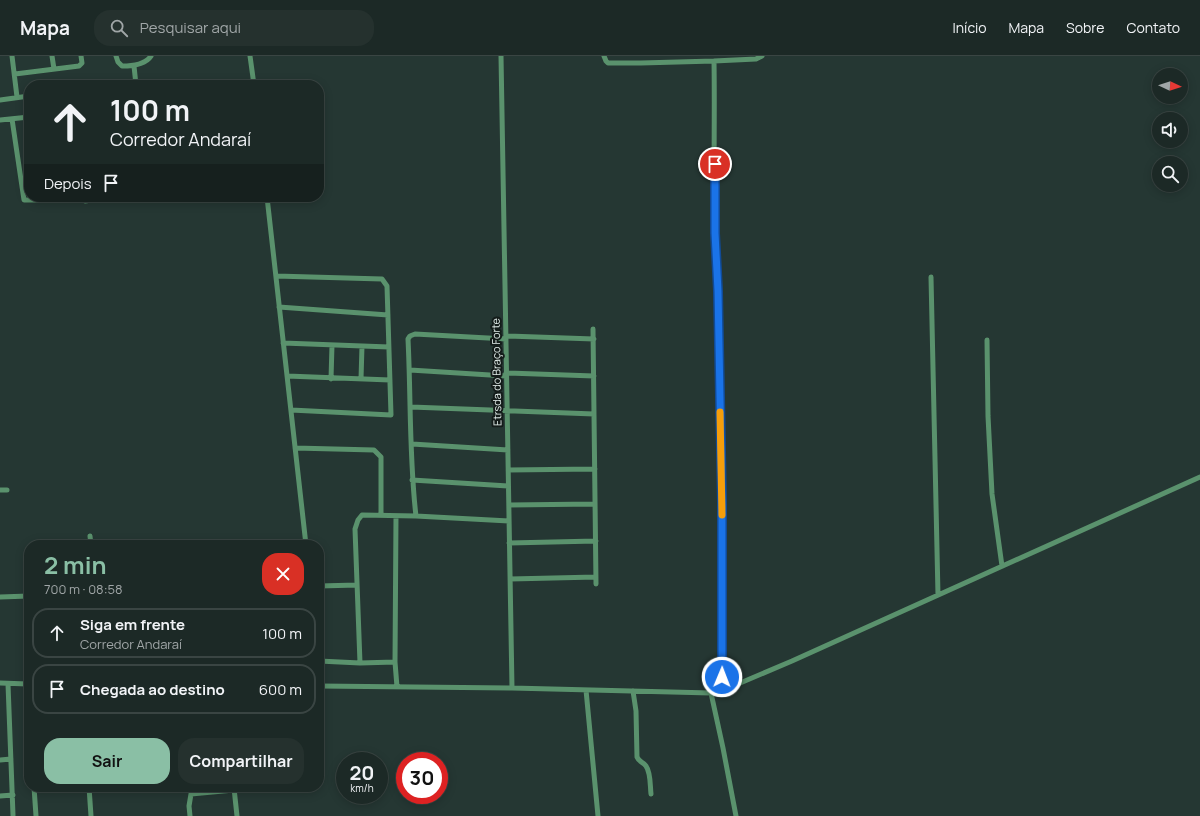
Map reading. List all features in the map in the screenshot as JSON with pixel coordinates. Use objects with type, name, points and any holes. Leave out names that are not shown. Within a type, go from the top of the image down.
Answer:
[{"type":"street","points":[[12,56],[17,98]]},
{"type":"street","points":[[52,56],[54,69]]},
{"type":"street","points":[[15,74],[81,65],[81,56]]},
{"type":"street","points":[[116,56],[118,62],[122,66],[134,66],[149,59],[151,56]]},
{"type":"street","points":[[250,56],[253,80]]},
{"type":"street","name":"Etrsda do Braço Forte","points":[[500,56],[512,688]]},
{"type":"street","points":[[604,56],[608,63],[714,61],[756,59],[762,56]]},
{"type":"street","points":[[714,61],[722,690]]},
{"type":"street","points":[[134,66],[135,80]]},
{"type":"street","points":[[0,100],[24,97]]},
{"type":"street","points":[[0,120],[24,118]]},
{"type":"street","points":[[12,119],[24,200]]},
{"type":"street","points":[[268,202],[305,540]]},
{"type":"street","points":[[276,276],[382,279],[387,286],[391,415],[291,410]]},
{"type":"street","points":[[931,277],[938,595]]},
{"type":"street","points":[[279,307],[388,315]]},
{"type":"street","points":[[593,329],[596,584]]},
{"type":"street","points":[[416,516],[412,480],[408,339],[410,336],[414,334],[506,338],[594,339]]},
{"type":"street","points":[[987,340],[992,494],[1002,566]]},
{"type":"street","points":[[283,343],[389,347]]},
{"type":"street","points":[[331,379],[332,345]]},
{"type":"street","points":[[361,379],[362,346]]},
{"type":"street","points":[[410,370],[506,375],[594,376]]},
{"type":"street","points":[[287,376],[331,379],[390,380]]},
{"type":"street","points":[[411,407],[594,414]]},
{"type":"street","points":[[412,444],[508,450]]},
{"type":"street","points":[[295,448],[374,450],[381,457],[381,516]]},
{"type":"street","points":[[508,470],[595,469]]},
{"type":"street","points":[[324,686],[512,688],[711,693],[722,690],[792,661],[1200,477]]},
{"type":"street","points":[[412,480],[508,486]]},
{"type":"street","points":[[0,490],[8,490]]},
{"type":"street","points":[[509,505],[595,504]]},
{"type":"street","points":[[360,663],[355,529],[358,520],[362,515],[416,516],[509,521]]},
{"type":"street","points":[[396,516],[395,662],[397,687]]},
{"type":"street","points":[[90,536],[90,540]]},
{"type":"street","points":[[509,543],[596,541]]},
{"type":"street","points":[[510,579],[596,577]]},
{"type":"street","points":[[324,586],[357,584]]},
{"type":"street","points":[[0,597],[24,596]]},
{"type":"street","points":[[324,661],[360,663],[395,662]]},
{"type":"street","points":[[0,683],[24,684]]},
{"type":"street","points":[[8,684],[13,815]]},
{"type":"street","points":[[586,690],[598,816]]},
{"type":"street","points":[[633,691],[636,711],[637,757],[639,762],[644,764],[648,770],[651,794]]},
{"type":"street","points":[[711,693],[736,816]]},
{"type":"street","points":[[0,760],[11,759]]},
{"type":"street","points":[[34,792],[36,816]]},
{"type":"street","points":[[90,792],[91,816]]},
{"type":"street","points":[[190,816],[190,794],[205,792]]},
{"type":"street","points":[[234,792],[237,816]]},
{"type":"street","points":[[0,796],[12,795]]},
{"type":"slow traffic","points":[[720,412],[722,515]]},
{"type":"route","points":[[715,164],[715,233],[718,291],[722,504],[722,677]]}]
